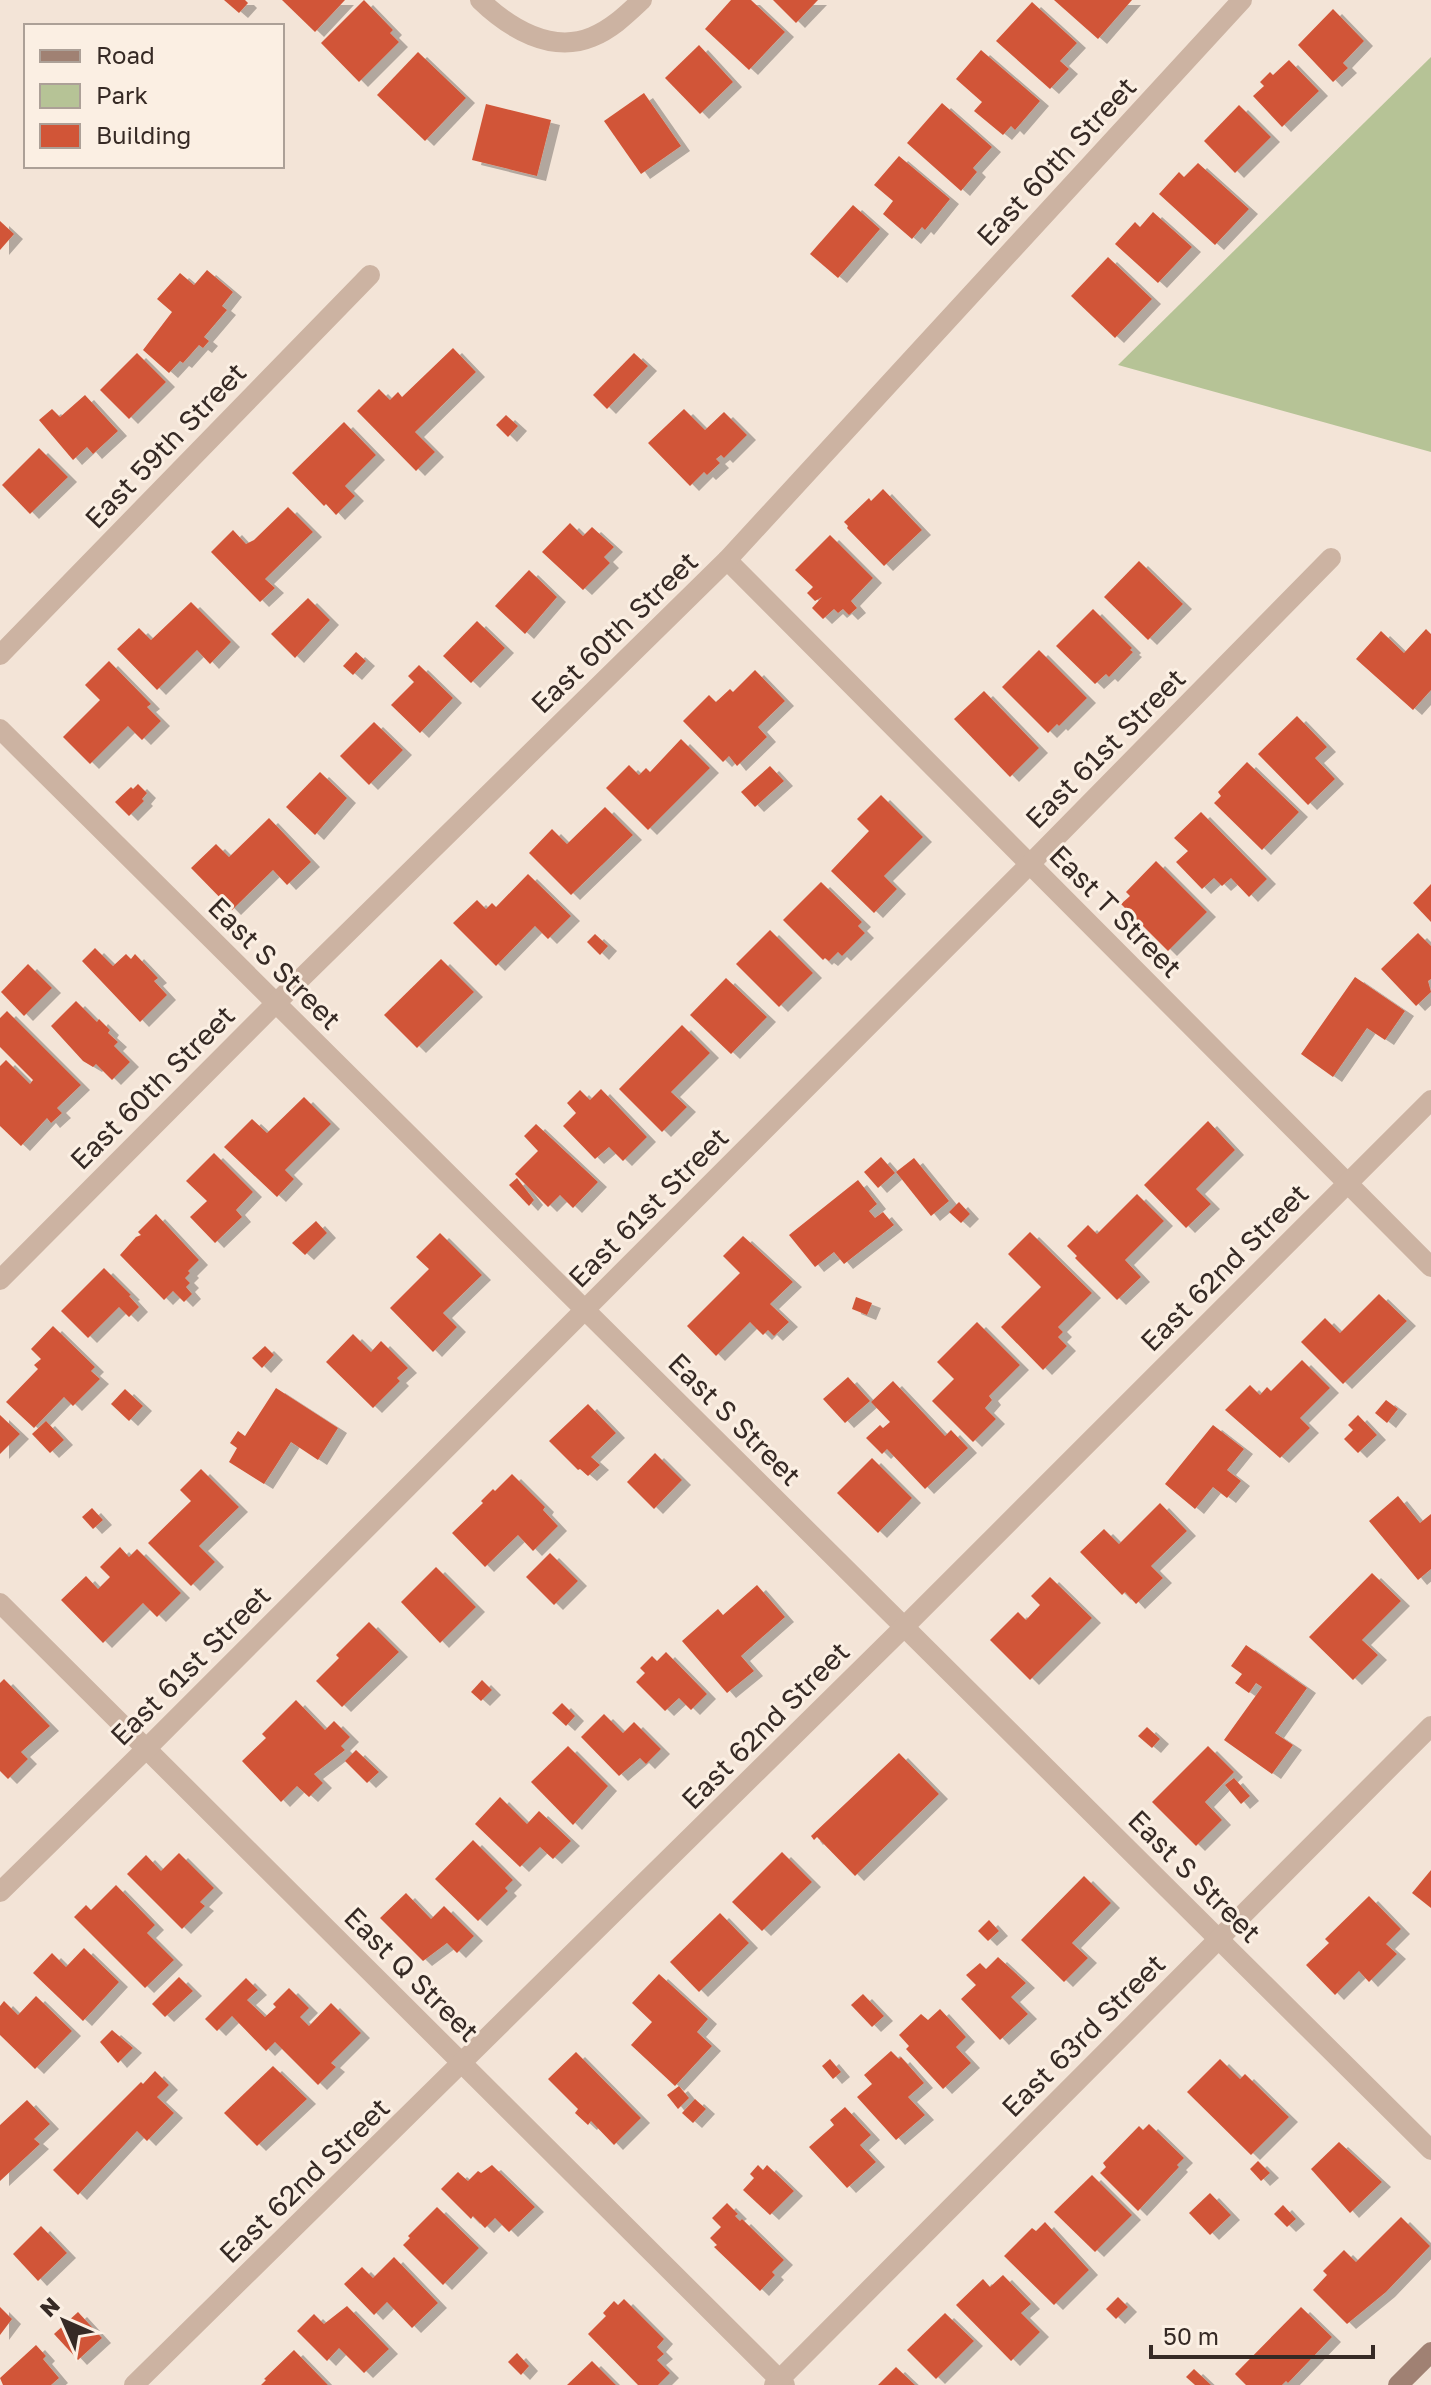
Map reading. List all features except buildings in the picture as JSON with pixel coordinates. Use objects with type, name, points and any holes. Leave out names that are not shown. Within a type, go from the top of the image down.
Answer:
[{"type":"street","points":[[480,0],[517,29],[543,40],[557,42],[590,39],[612,26],[642,0]]},
{"type":"street","name":"East 60th Street","points":[[0,1280],[276,1003],[727,560],[1242,0]]},
{"type":"street","name":"East 59th Street","points":[[0,655],[370,275]]},
{"type":"street","name":"East 61st Street","points":[[0,1892],[1030,864],[1331,558]]},
{"type":"street","name":"East T Street","points":[[727,560],[1431,1267]]},
{"type":"street","name":"East S Street","points":[[0,729],[1431,2150]]},
{"type":"street","name":"East 62nd Street","points":[[134,2385],[463,2064],[1431,1100]]},
{"type":"street","name":"East Q Street","points":[[0,1603],[780,2383]]},
{"type":"street","name":"East 63rd Street","points":[[780,2383],[1431,1726]]},
{"type":"street","points":[[1398,2385],[1431,2352]]},
{"type":"green space","points":[[1431,57],[1431,452],[1118,365]]}]
